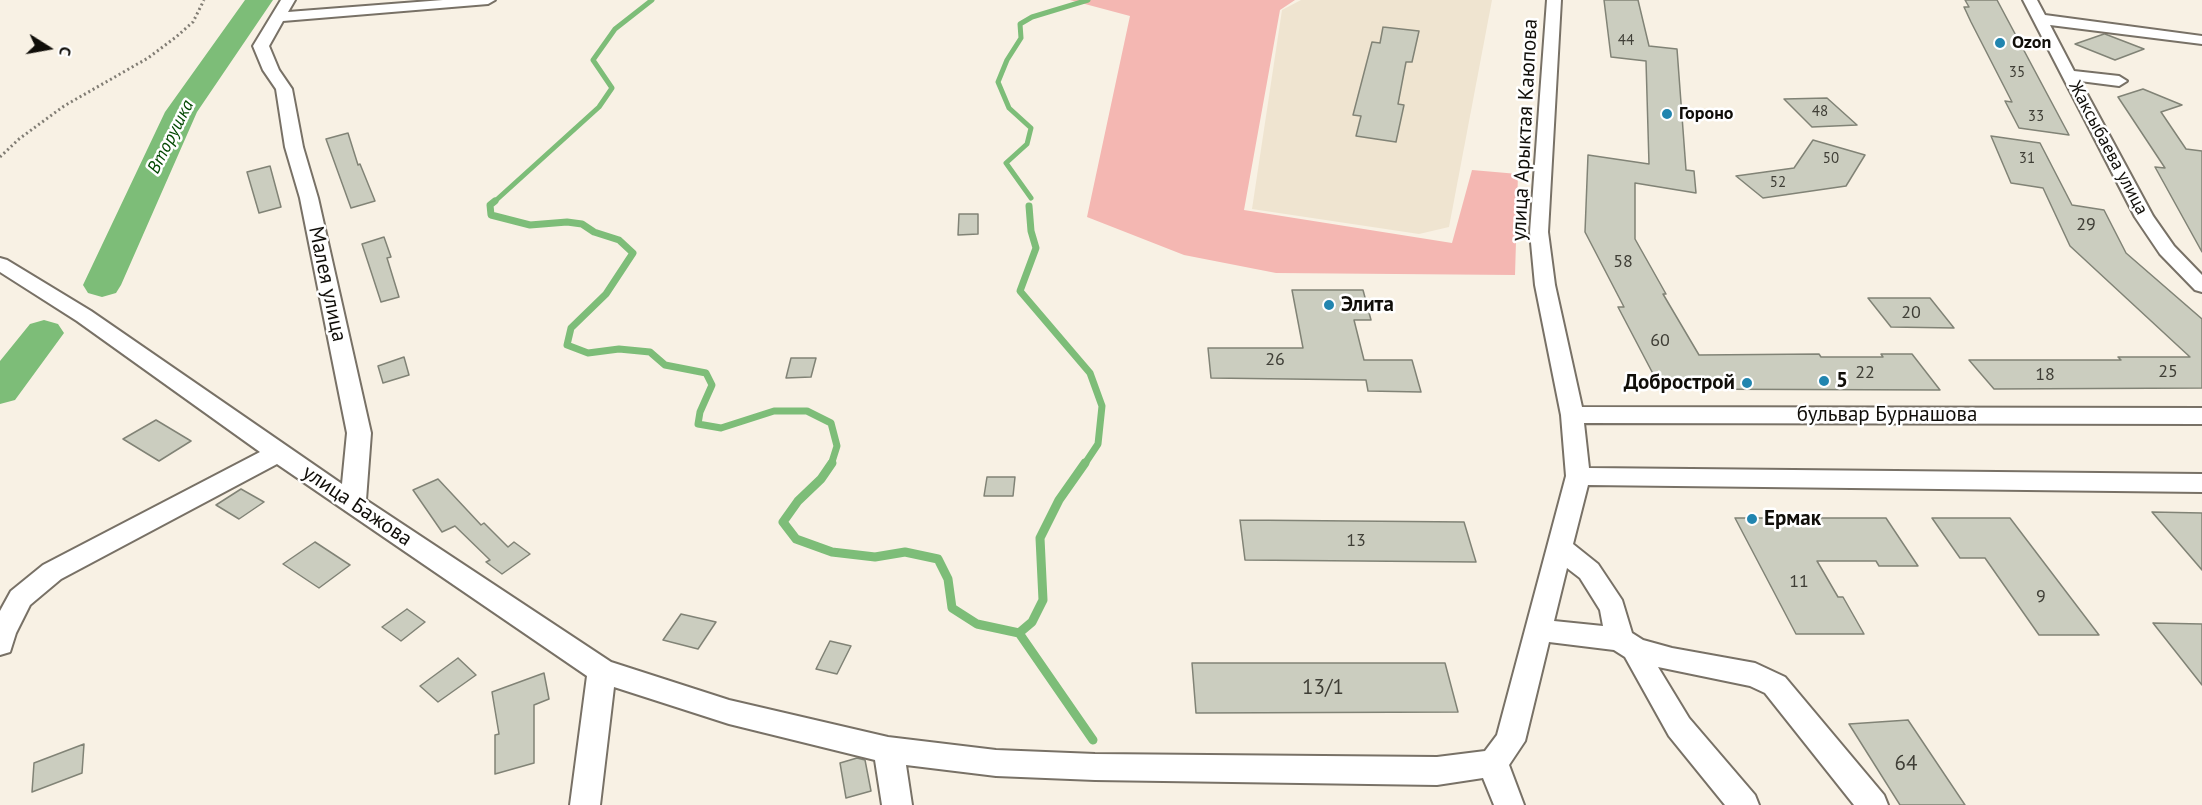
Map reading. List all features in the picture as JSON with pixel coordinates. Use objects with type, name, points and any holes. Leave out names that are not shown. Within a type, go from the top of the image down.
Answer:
[{"type":"street","points":[[277,16],[288,0]]},
{"type":"street","points":[[277,16],[405,9],[488,0]]},
{"type":"street","name":"улица Арыктая Каюпова","points":[[1493,763],[1510,741],[1578,476],[1572,415],[1545,285],[1539,232],[1554,0]]},
{"type":"street","name":"Жаксыбаева улица","points":[[2030,0],[2144,217],[2167,250],[2202,286]]},
{"type":"street","name":"Малея улица","points":[[277,16],[261,46],[271,70],[285,89],[294,147],[309,198],[359,433],[353,503]]},
{"type":"street","points":[[2041,19],[2202,40]]},
{"type":"street","points":[[2069,75],[2121,86],[2109,62]]},
{"type":"street","name":"улица Бажова","points":[[0,264],[84,316],[278,453],[602,671],[729,712],[888,750],[996,763],[1095,767],[1437,771],[1493,763]]},
{"type":"street","name":"бульвар Бурнашова","points":[[1572,415],[2202,416]]},
{"type":"street","points":[[0,644],[2,633],[20,598],[52,572],[278,453]]},
{"type":"street","points":[[1578,476],[2202,483]]},
{"type":"street","points":[[1560,547],[1589,571],[1613,608],[1628,644],[1679,727],[1744,805]]},
{"type":"street","points":[[1539,630],[1628,644],[1672,660],[1755,675],[1775,685],[1873,805]]},
{"type":"street","points":[[585,805],[602,671]]},
{"type":"street","points":[[888,750],[897,805]]},
{"type":"street","points":[[1493,763],[1509,805]]},
{"type":"path","points":[[0,157],[19,139],[64,106],[148,58],[176,37],[193,22],[204,0]]},
{"type":"shaded area","points":[[1070,0],[1295,0],[1280,10],[1244,210],[1452,243],[1472,170],[1518,174],[1515,275],[1276,273],[1184,255],[1087,217],[1130,16]]},
{"type":"shaded area","points":[[1301,0],[1492,0],[1449,227],[1419,234],[1252,209],[1282,10]]},
{"type":"building","points":[[1604,0],[1638,0],[1649,46],[1677,49],[1686,170],[1694,171],[1696,193],[1635,183],[1635,239],[1666,294],[1663,294],[1699,355],[1819,354],[1821,357],[1883,357],[1881,354],[1912,354],[1940,390],[1661,389],[1618,307],[1624,307],[1585,232],[1588,155],[1649,164],[1646,61],[1611,57]]},
{"type":"building","points":[[1965,0],[1997,0],[2069,135],[2019,128],[2005,101],[2012,102],[1964,7],[1969,7]]},
{"type":"building","points":[[1383,27],[1419,31],[1412,62],[1406,62],[1398,104],[1404,105],[1396,142],[1356,136],[1361,116],[1353,115],[1372,42],[1380,43]]},
{"type":"building","points":[[2104,34],[2144,49],[2115,60],[2075,44]]},
{"type":"building","points":[[2143,89],[2182,105],[2161,112],[2186,149],[2202,151],[2202,252],[2155,167],[2165,168],[2118,97]]},
{"type":"building","points":[[1827,98],[1857,125],[1812,127],[1784,99]]},
{"type":"building","points":[[348,133],[358,165],[360,164],[375,201],[351,208],[326,139]]},
{"type":"building","points":[[1991,136],[2040,143],[2072,205],[2104,210],[2126,253],[2202,319],[2202,388],[1994,389],[1969,360],[2121,360],[2118,357],[2190,357],[2070,246],[2043,188],[2011,183]]},
{"type":"building","points":[[1813,140],[1865,155],[1846,186],[1763,198],[1736,176],[1794,168]]},
{"type":"building","points":[[270,166],[281,207],[259,213],[247,172]]},
{"type":"building","points":[[959,214],[978,214],[978,234],[958,235]]},
{"type":"building","points":[[384,237],[391,257],[387,258],[399,297],[381,302],[362,244]]},
{"type":"building","points":[[1292,290],[1363,290],[1371,320],[1354,320],[1364,360],[1412,360],[1421,392],[1368,391],[1366,380],[1211,378],[1208,348],[1303,348]]},
{"type":"building","points":[[1868,298],[1930,298],[1954,328],[1891,327]]},
{"type":"building","points":[[404,357],[409,375],[383,383],[378,366]]},
{"type":"building","points":[[791,358],[816,358],[811,377],[786,378]]},
{"type":"building","points":[[156,420],[191,441],[159,461],[123,439]]},
{"type":"building","points":[[987,477],[1015,477],[1013,496],[984,496]]},
{"type":"building","points":[[438,479],[481,525],[484,523],[508,547],[514,542],[530,554],[502,574],[486,562],[490,560],[455,526],[442,532],[413,490]]},
{"type":"building","points":[[241,489],[264,502],[239,519],[216,505]]},
{"type":"building","points":[[2152,512],[2202,513],[2202,570]]},
{"type":"building","points":[[1735,518],[1886,518],[1918,566],[1879,566],[1876,561],[1817,561],[1838,597],[1843,597],[1864,634],[1796,634]]},
{"type":"building","points":[[1932,518],[2010,518],[2099,635],[2039,635],[1985,558],[1960,558]]},
{"type":"building","points":[[1240,520],[1464,522],[1476,562],[1245,560]]},
{"type":"building","points":[[315,542],[350,565],[319,588],[283,564]]},
{"type":"building","points":[[407,609],[425,622],[401,641],[382,627]]},
{"type":"building","points":[[681,614],[716,622],[698,649],[663,640]]},
{"type":"building","points":[[2153,623],[2202,624],[2202,685]]},
{"type":"building","points":[[830,641],[851,646],[837,674],[816,669]]},
{"type":"building","points":[[458,658],[476,675],[438,702],[420,686]]},
{"type":"building","points":[[1192,663],[1445,663],[1458,712],[1196,713]]},
{"type":"building","points":[[544,673],[549,699],[534,705],[534,763],[495,774],[495,735],[499,734],[492,692]]},
{"type":"building","points":[[1908,720],[1965,805],[1900,805],[1849,724]]},
{"type":"building","points":[[84,744],[82,773],[32,792],[34,763]]},
{"type":"building","points":[[857,758],[865,760],[871,791],[846,798],[840,763]]},
{"type":"waterway","name":"Вторушка","points":[[102,285],[181,112],[259,0]]},
{"type":"waterway","points":[[493,203],[599,107],[612,88],[593,60],[615,29],[652,0]]},
{"type":"waterway","points":[[1031,198],[1006,163],[1027,144],[1031,128],[1009,108],[998,82],[1007,60],[1021,38],[1020,24],[1032,17],[1088,0]]},
{"type":"waterway","points":[[495,201],[490,205],[491,215],[530,225],[567,222],[582,224],[594,232],[619,240],[633,253],[606,294],[571,328],[567,345],[588,353],[619,349],[650,352],[665,365],[706,373],[712,385],[700,412],[698,424],[721,428],[774,411],[807,411],[831,423],[837,446],[831,464]]},
{"type":"waterway","points":[[1029,206],[1031,231],[1036,248],[1020,291],[1090,373],[1102,406],[1098,444],[1084,465]]},
{"type":"waterway","name":"Вторушка","points":[[0,390],[44,333]]},
{"type":"waterway","points":[[1019,633],[1032,622],[1043,600],[1040,538],[1059,500],[1085,463]]},
{"type":"waterway","points":[[831,464],[821,479],[798,501],[783,522],[796,539],[832,552],[875,557],[905,552],[938,559],[948,579],[952,608],[977,624],[1019,633]]},
{"type":"waterway","points":[[1019,633],[1093,740]]},
{"type":"place","name":"Ozon","points":[[2000,43]]},
{"type":"place","name":"Гороно","points":[[1667,114]]},
{"type":"place","name":"Элита","points":[[1329,305]]},
{"type":"place","name":"5","points":[[1824,381]]},
{"type":"place","name":"Добрострой","points":[[1747,383]]},
{"type":"place","name":"Ермак","points":[[1752,519]]}]
